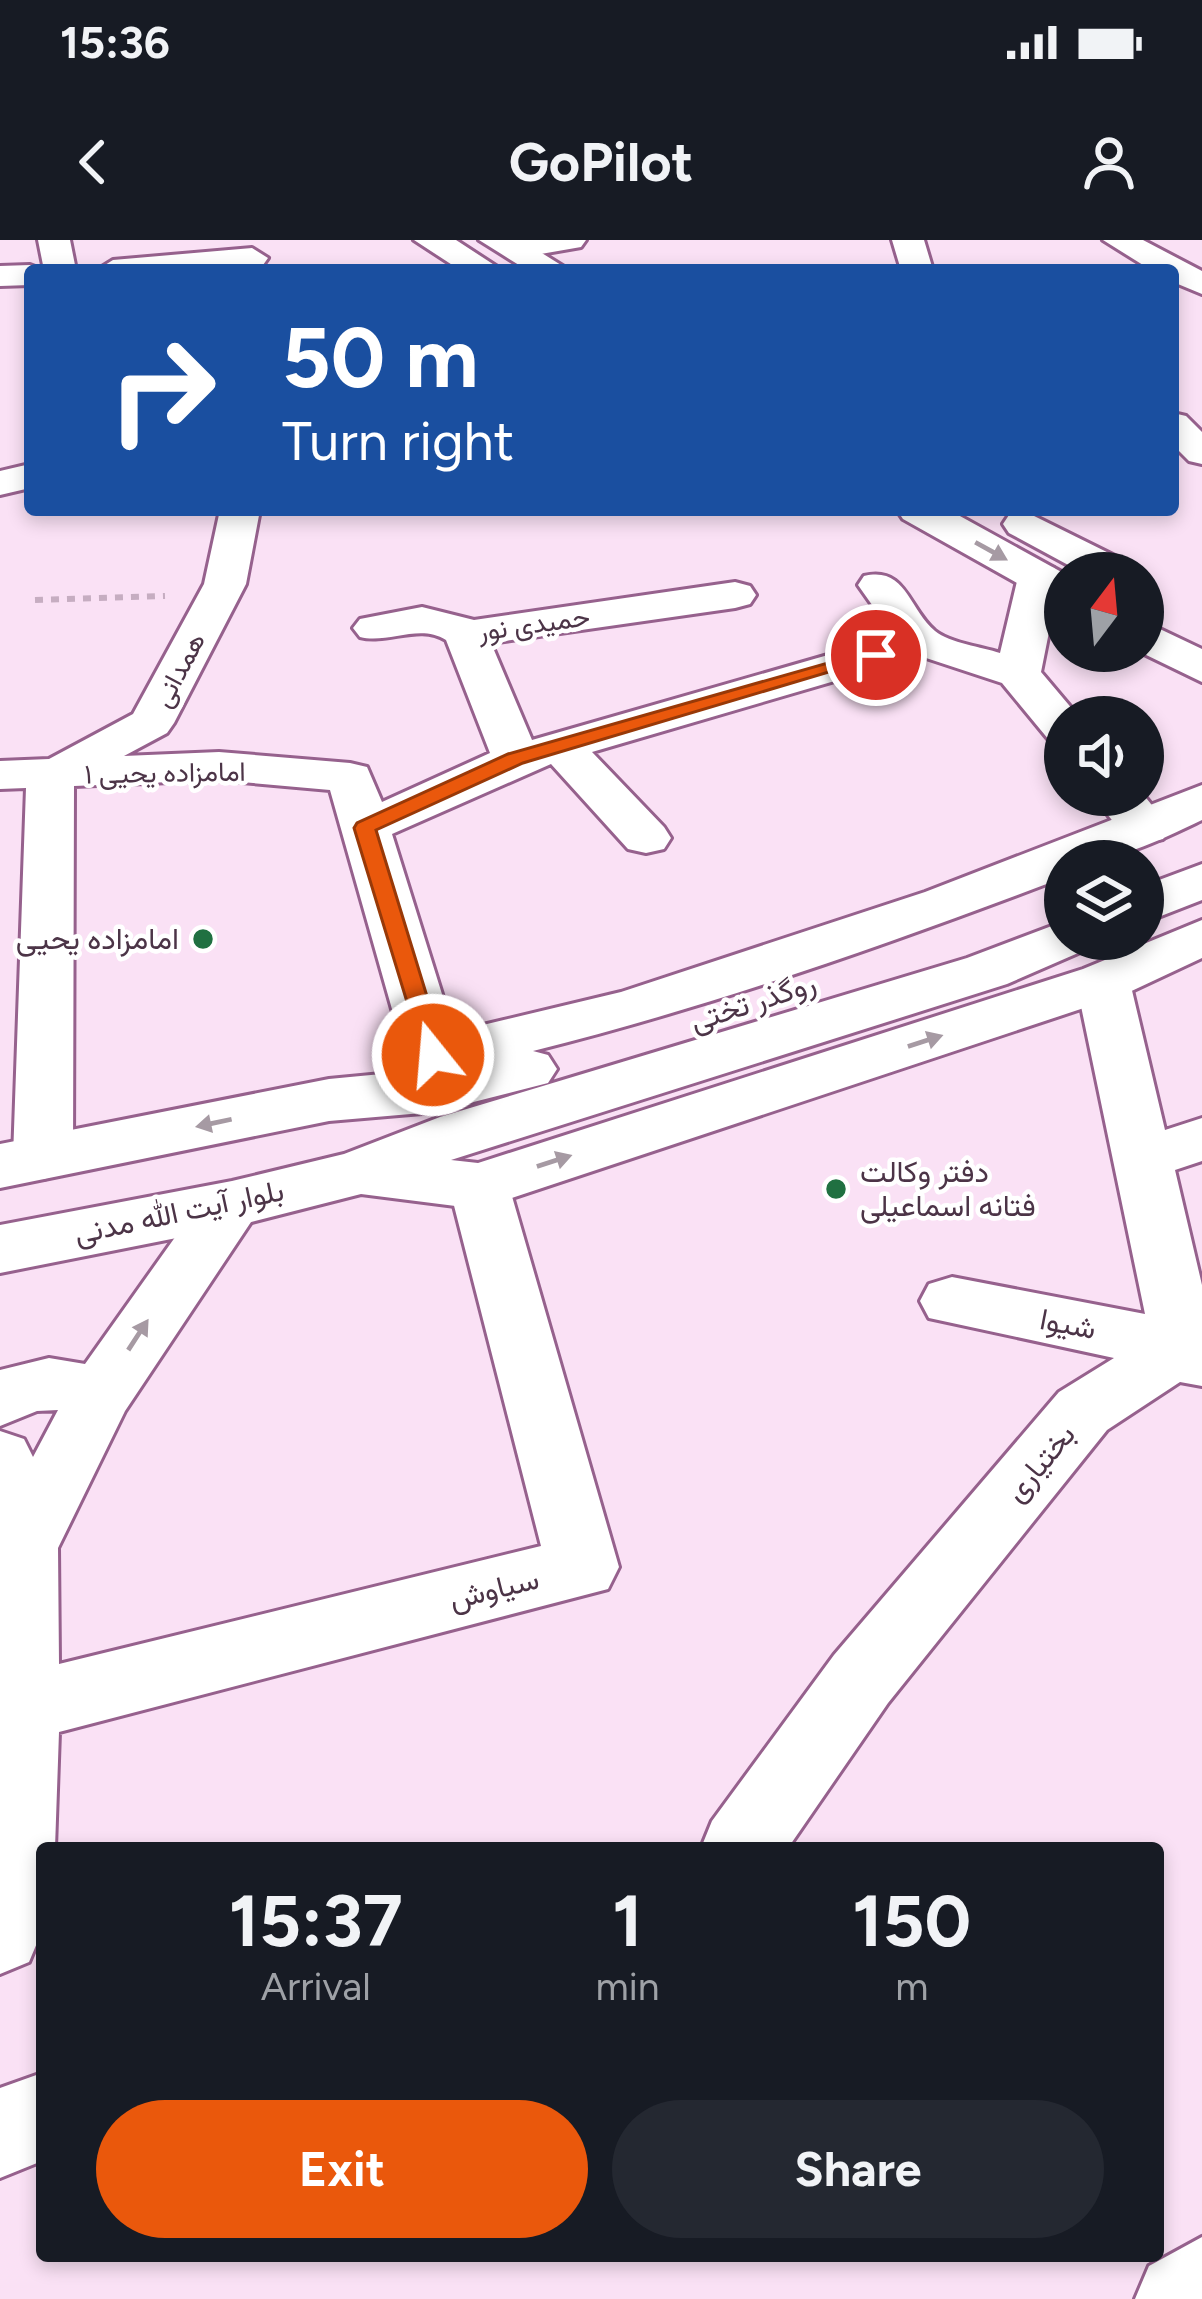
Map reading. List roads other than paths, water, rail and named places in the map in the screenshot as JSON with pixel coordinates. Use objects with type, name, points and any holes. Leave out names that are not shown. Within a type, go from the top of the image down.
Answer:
[{"type":"main road","points":[[431,240],[533,264]]},
{"type":"main road","points":[[929,516],[1044,580]]},
{"type":"main road","points":[[1016,516],[1079,552]]},
{"type":"main road","points":[[1164,599],[1202,620]]},
{"type":"main road","points":[[1164,647],[1202,668]]},
{"type":"main road","points":[[452,1116],[634,1007],[944,904],[1202,800]]},
{"type":"main road","points":[[1133,828],[1202,834]]},
{"type":"main road","points":[[1164,897],[1202,880]]},
{"type":"main road","name":"روگذر تختی","points":[[452,1116],[1044,899]]},
{"type":"main road","points":[[1164,944],[1202,937]]},
{"type":"main road","points":[[21,1162],[329,1100],[452,1116],[1084,960]]},
{"type":"main road","name":"بلوار آیت الله مدنی","points":[[0,1249],[232,1204],[358,1173],[452,1116]]},
{"type":"street","points":[[498,253],[570,240]]},
{"type":"street","points":[[1119,240],[1169,264]]},
{"type":"street","points":[[179,264],[251,256]]},
{"type":"street","points":[[1179,430],[1202,453]]},
{"type":"street","name":"همدانی","points":[[25,775],[151,723],[220,594],[239,516]]},
{"type":"street","points":[[880,585],[921,642]]},
{"type":"street","name":"حمیدی نور","points":[[538,752],[465,634],[735,595]]},
{"type":"street","points":[[1018,673],[1044,605]]},
{"type":"street","points":[[375,628],[440,620],[465,634]]},
{"type":"street","points":[[365,828],[538,752],[921,642],[1018,673],[1044,705]]},
{"type":"street","points":[[538,752],[646,838]]},
{"type":"street","name":"امامزاده یحیی ۱","points":[[25,775],[219,766],[350,777],[452,1116]]},
{"type":"street","points":[[21,1162],[25,775]]},
{"type":"street","points":[[1084,960],[1172,1149],[1193,1357]]},
{"type":"street","name":"سیاوش","points":[[21,1707],[583,1567],[452,1116]]},
{"type":"street","points":[[22,1549],[99,1396],[232,1204]]},
{"type":"street","name":"شیوا","points":[[952,1301],[1193,1357]]},
{"type":"street","name":"بختیاری","points":[[745,1842],[861,1679],[1083,1411],[1193,1357]]},
{"type":"street","points":[[0,1400],[38,1383],[73,1384],[99,1396]]},
{"type":"street","points":[[0,1459],[22,1549],[21,1707],[0,1933]]},
{"type":"street","points":[[0,2133],[36,2119]]},
{"type":"street","points":[[1182,2299],[1202,2284]]},
{"type":"place","name":"امامزاده یحیی","points":[[203,939]]},
{"type":"place","name":"دفتر وکالت فتانه اسماعیلی","points":[[836,1189]]}]
